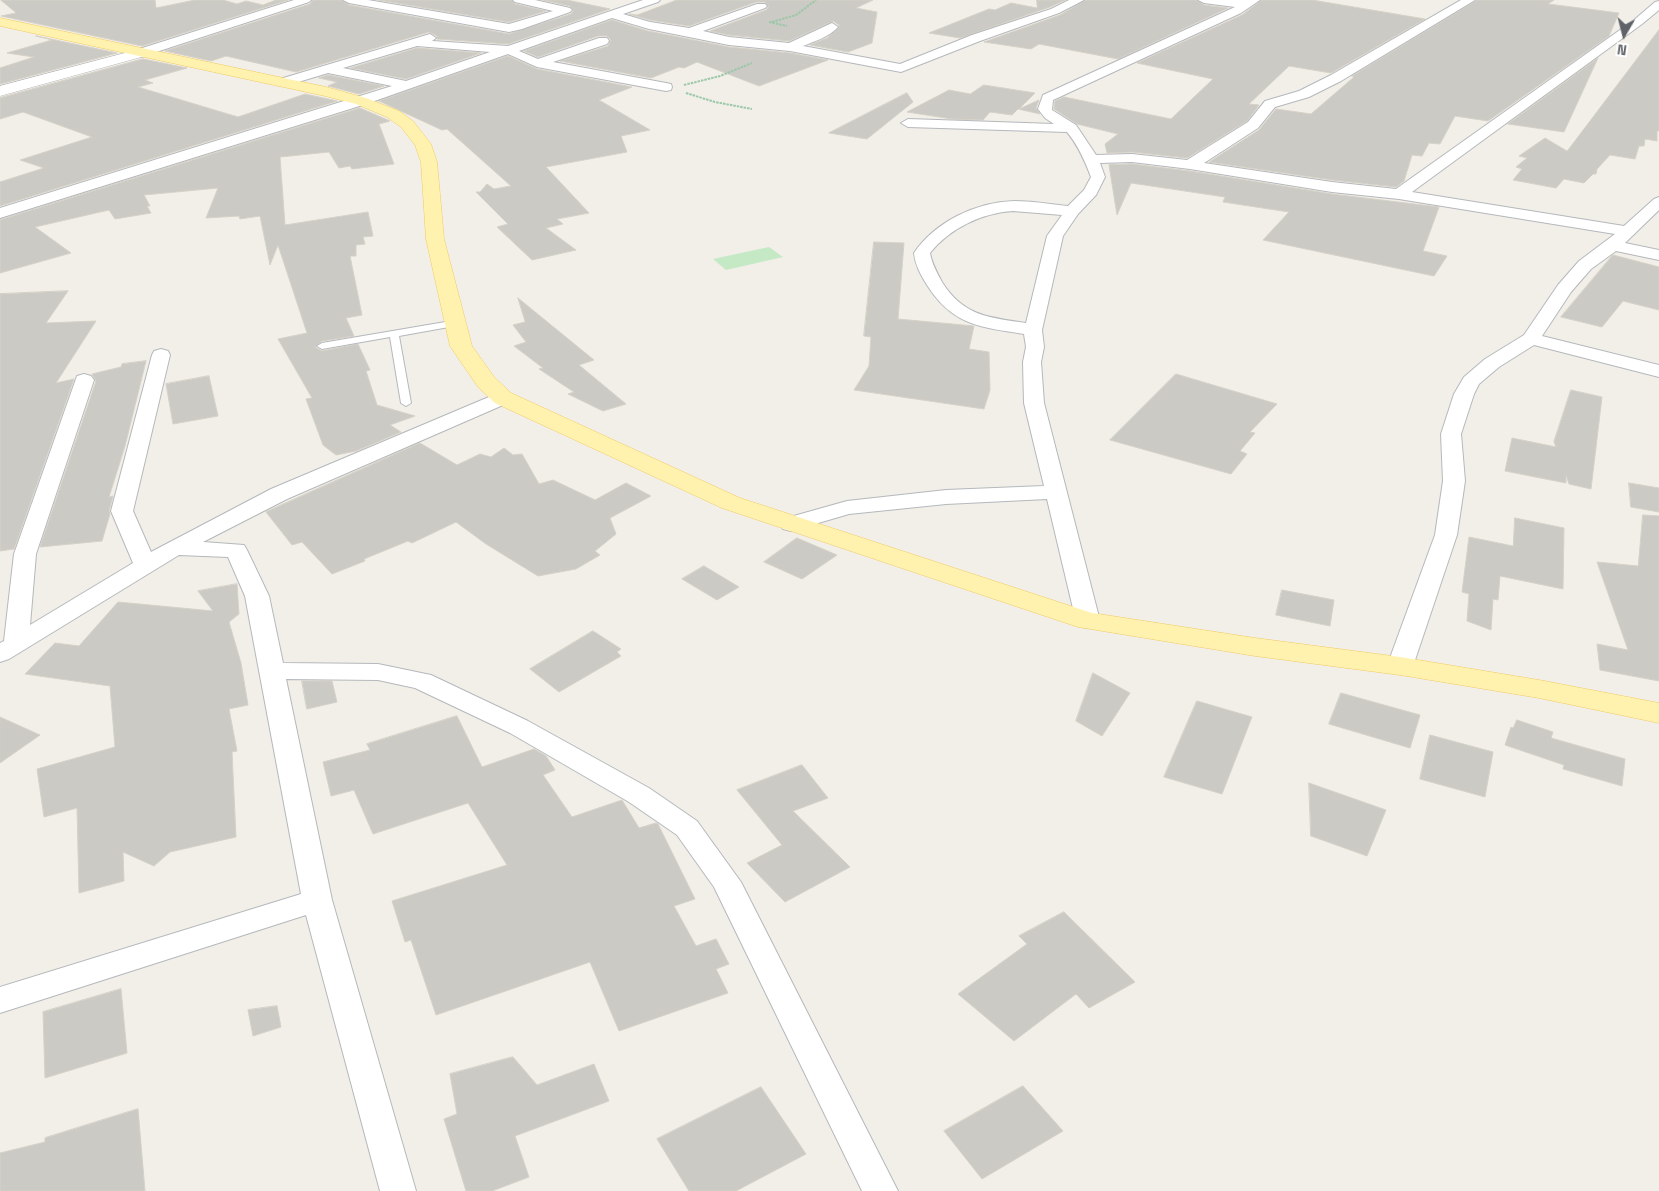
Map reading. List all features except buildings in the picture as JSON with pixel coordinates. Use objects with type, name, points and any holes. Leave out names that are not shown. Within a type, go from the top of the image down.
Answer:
[{"type":"main road","points":[[0,22],[285,82],[360,101],[393,114],[407,124],[424,144],[429,162],[435,239],[457,323],[461,346],[486,382],[503,398],[731,503],[1088,621],[1254,647],[1400,666],[1539,689],[1659,713]]},
{"type":"street","points":[[0,91],[140,53],[305,0]]},
{"type":"street","points":[[349,0],[518,27],[566,10]]},
{"type":"street","points":[[519,0],[566,10],[598,20]]},
{"type":"street","points":[[0,213],[360,101],[654,0]]},
{"type":"street","points":[[612,15],[649,25],[729,41],[790,47],[895,68],[906,67],[976,38],[1055,11],[1078,0]]},
{"type":"street","points":[[1190,165],[1253,126],[1270,104],[1304,94],[1336,78],[1469,0]]},
{"type":"street","points":[[1207,1],[1246,5]]},
{"type":"street","points":[[1399,194],[1630,28],[1659,4]]},
{"type":"street","points":[[1088,621],[1034,403],[1032,362],[1035,347],[1033,330],[1055,236],[1072,211],[1091,192],[1098,177],[1092,159],[1070,128],[1046,111],[1044,105],[1048,98],[1246,5]]},
{"type":"street","points":[[690,32],[761,6]]},
{"type":"street","points":[[432,45],[493,24]]},
{"type":"street","points":[[285,82],[416,42],[506,26]]},
{"type":"street","points":[[790,47],[828,30]]},
{"type":"street","points":[[537,63],[603,41]]},
{"type":"street","points":[[416,42],[432,45],[508,50],[537,63],[666,86]]},
{"type":"street","points":[[326,69],[406,85]]},
{"type":"street","points":[[908,123],[991,128],[1070,128]]},
{"type":"street","points":[[1092,159],[1132,158],[1323,186],[1399,194],[1619,238],[1659,256]]},
{"type":"street","points":[[1400,666],[1446,535],[1454,481],[1451,434],[1464,394],[1472,381],[1492,363],[1531,339],[1564,289],[1585,265],[1659,202]]},
{"type":"street","points":[[1033,330],[962,315],[949,306],[930,276],[922,253],[928,244],[957,222],[997,208],[1027,206],[1072,211]]},
{"type":"street","points":[[1531,339],[1659,371]]},
{"type":"street","points":[[145,565],[122,511],[161,355]]},
{"type":"street","points":[[8,649],[25,554],[84,380]]},
{"type":"street","points":[[8,649],[174,548],[279,494],[503,398]]},
{"type":"street","points":[[791,524],[847,508],[946,497],[1057,492]]},
{"type":"street","points":[[174,548],[236,550],[257,596],[317,900],[398,1191]]},
{"type":"street","points":[[271,671],[378,672],[422,681],[519,727],[639,795],[687,828],[726,882],[880,1191]]},
{"type":"street","points":[[0,1000],[317,900]]},
{"type":"lane","points":[[322,346],[457,323]]},
{"type":"lane","points":[[394,333],[406,403]]},
{"type":"path","points":[[816,0],[809,9],[798,15],[769,23],[828,30]]},
{"type":"path","points":[[666,86],[684,85],[720,76],[790,47]]},
{"type":"path","points":[[666,86],[715,102],[752,109]]},
{"type":"green space","points":[[769,247],[783,257],[726,270],[713,259]]}]
